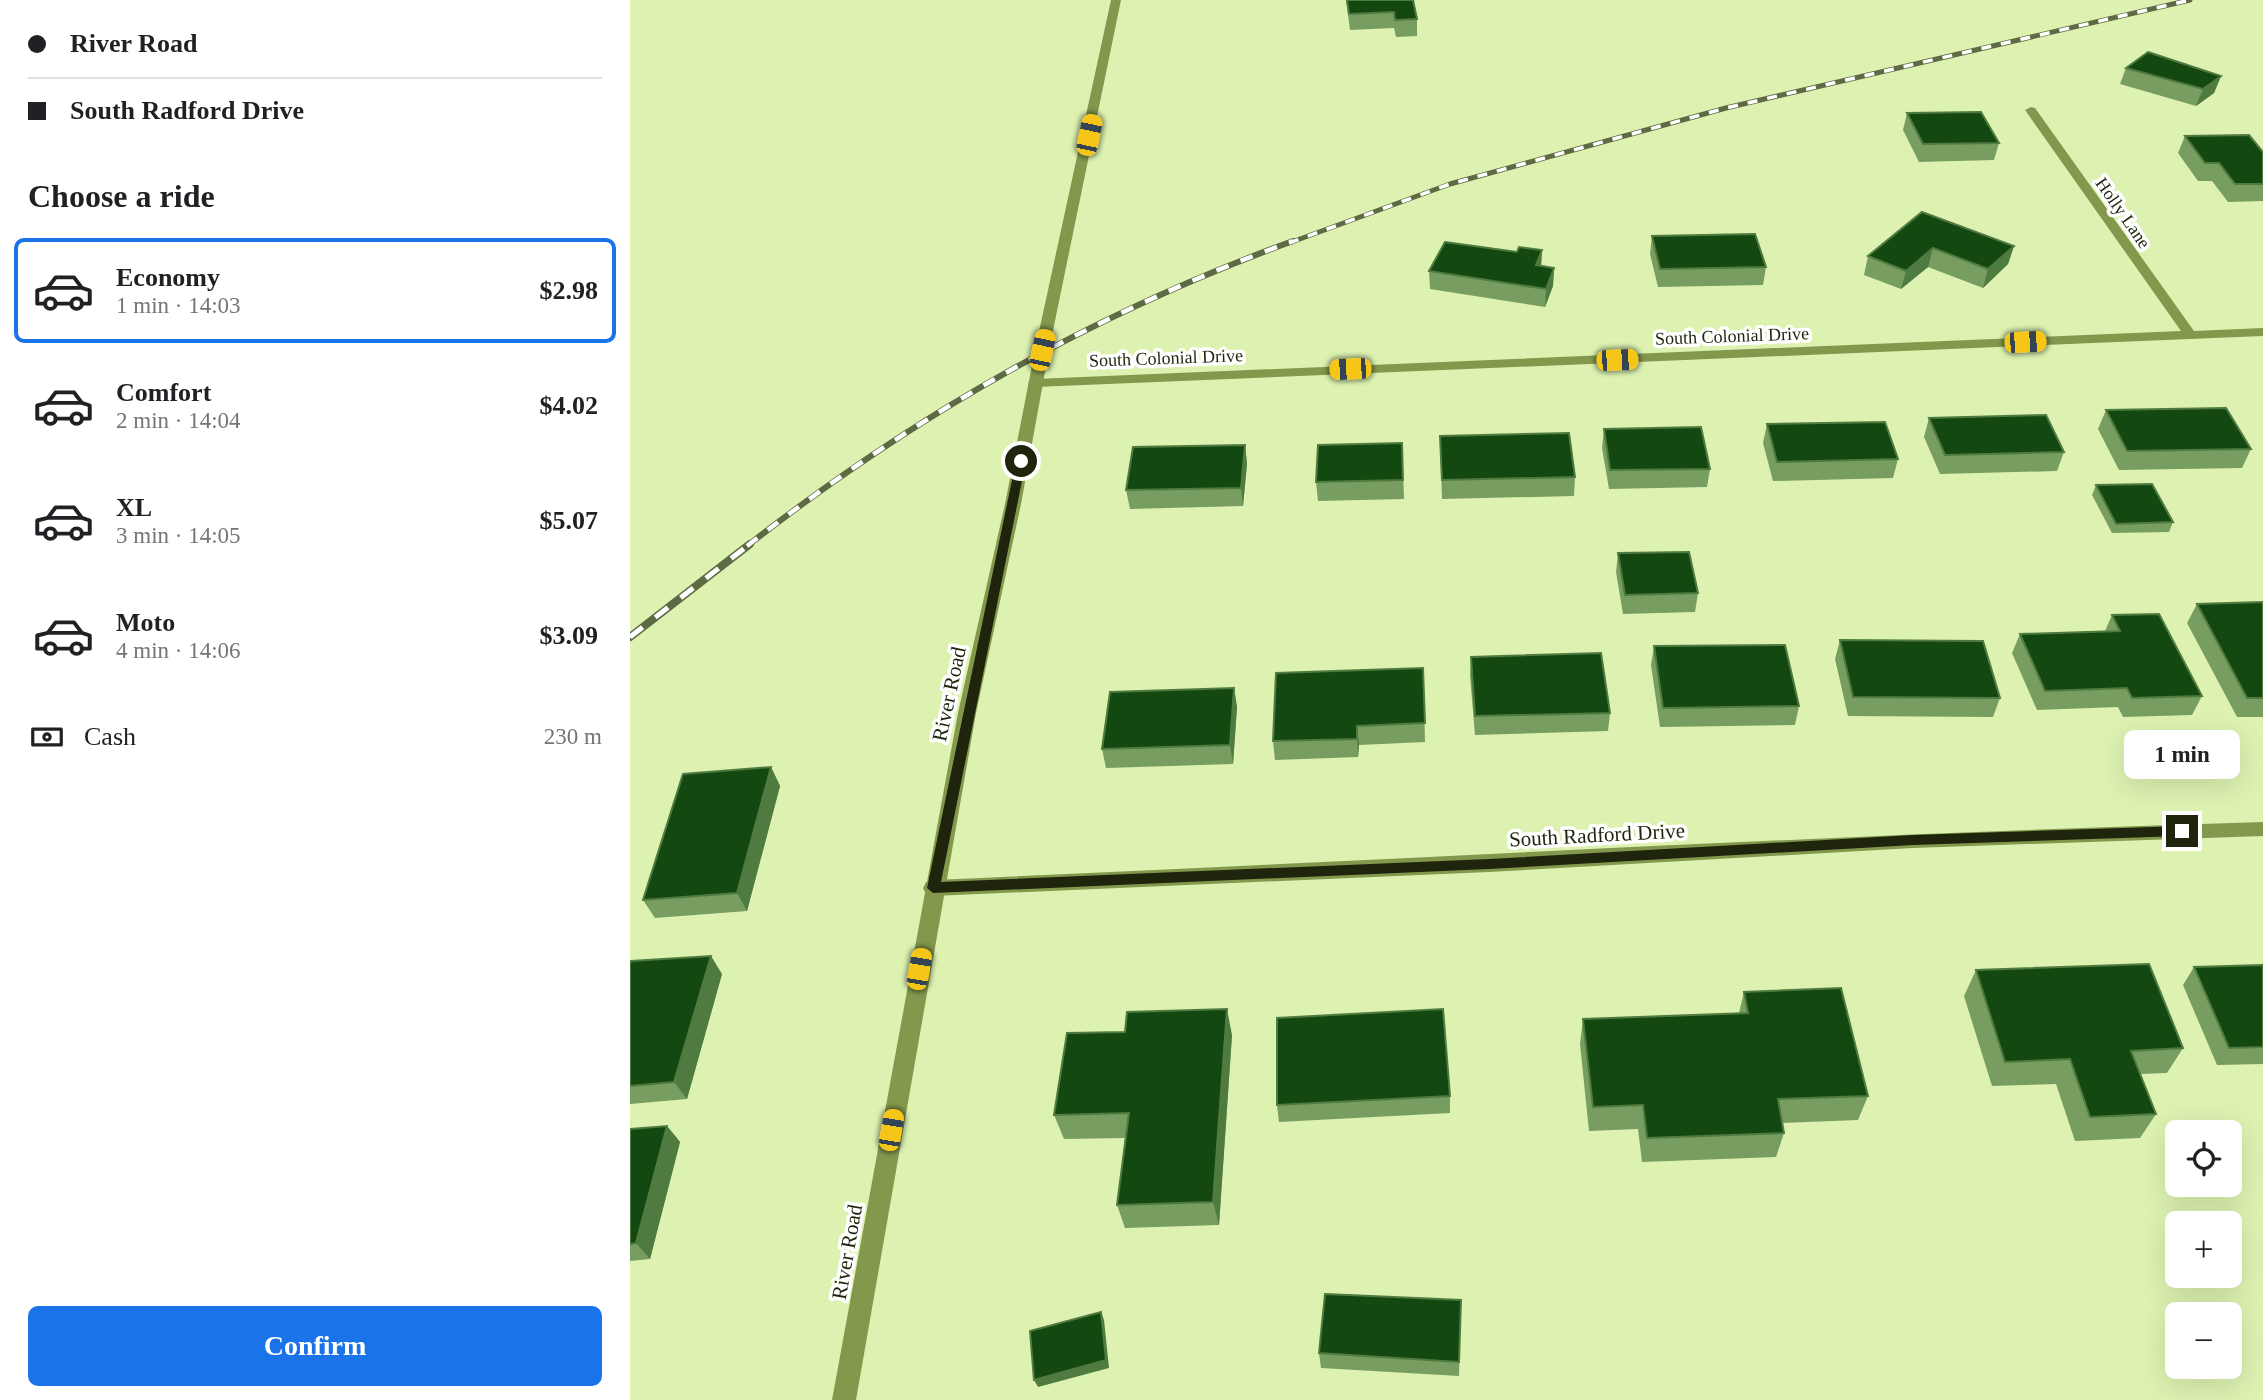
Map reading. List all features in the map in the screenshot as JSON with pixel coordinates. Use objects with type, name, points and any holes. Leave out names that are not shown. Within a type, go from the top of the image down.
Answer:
[{"type":"street","name":"River Road","points":[[844,1400],[933,888],[967,713],[1013,505],[1035,383],[1116,0]]},
{"type":"street","name":"Holly Lane","points":[[2031,110],[2190,335]]},
{"type":"street","name":"South Colonial Drive","points":[[1035,383],[2263,332]]},
{"type":"street","name":"South Radford Drive","points":[[933,888],[1489,864],[1913,840],[2263,829]]},
{"type":"building","points":[[1347,0],[1413,0],[1417,19],[1395,20],[1394,12],[1349,14]]},
{"type":"building","points":[[2148,52],[2221,76],[2203,89],[2126,68]]},
{"type":"building","points":[[1981,112],[1999,143],[1923,144],[1907,113]]},
{"type":"building","points":[[2249,135],[2263,152],[2263,184],[2235,184],[2219,163],[2205,163],[2185,136]]},
{"type":"building","points":[[1922,212],[2014,246],[1988,269],[1933,248],[1906,271],[1868,256]]},
{"type":"building","points":[[1755,234],[1766,267],[1660,269],[1652,236]]},
{"type":"building","points":[[1445,242],[1517,252],[1519,247],[1542,250],[1536,265],[1554,268],[1546,289],[1429,271]]},
{"type":"building","points":[[2226,408],[2251,449],[2127,451],[2106,410]]},
{"type":"building","points":[[2046,415],[2064,452],[1945,455],[1929,418]]},
{"type":"building","points":[[1885,422],[1898,459],[1777,462],[1767,424]]},
{"type":"building","points":[[1701,427],[1710,469],[1610,470],[1604,429]]},
{"type":"building","points":[[1569,433],[1575,477],[1442,480],[1440,436]]},
{"type":"building","points":[[1402,443],[1403,480],[1316,482],[1318,445]]},
{"type":"building","points":[[1245,445],[1241,488],[1126,490],[1133,447]]},
{"type":"building","points":[[2152,484],[2173,522],[2116,524],[2096,485]]},
{"type":"building","points":[[1689,552],[1698,593],[1625,595],[1618,553]]},
{"type":"building","points":[[2263,602],[2263,698],[2247,698],[2197,604]]},
{"type":"building","points":[[2159,614],[2202,696],[2132,698],[2127,688],[2045,691],[2020,634],[2120,631],[2112,615]]},
{"type":"building","points":[[1840,640],[1983,641],[2000,698],[1853,697]]},
{"type":"building","points":[[1785,645],[1799,706],[1663,708],[1654,646]]},
{"type":"building","points":[[1601,653],[1610,713],[1475,716],[1471,657]]},
{"type":"building","points":[[1423,668],[1425,723],[1357,726],[1357,739],[1273,741],[1276,673]]},
{"type":"building","points":[[1234,688],[1230,745],[1102,749],[1110,692]]},
{"type":"building","points":[[771,767],[737,893],[643,900],[683,774]]},
{"type":"building","points":[[711,956],[674,1082],[630,1086],[631,961]]},
{"type":"building","points":[[2149,964],[2183,1048],[2131,1051],[2156,1114],[2090,1117],[2070,1059],[2005,1062],[1976,970]]},
{"type":"building","points":[[2263,965],[2263,1047],[2229,1048],[2194,967]]},
{"type":"building","points":[[1841,988],[1868,1096],[1778,1099],[1784,1133],[1647,1138],[1643,1105],[1593,1107],[1583,1019],[1748,1013],[1744,992]]},
{"type":"building","points":[[1227,1009],[1213,1202],[1117,1205],[1129,1113],[1054,1115],[1067,1033],[1125,1032],[1127,1012]]},
{"type":"building","points":[[1443,1009],[1450,1096],[1277,1105],[1277,1018]]},
{"type":"building","points":[[667,1126],[636,1243],[630,1244],[630,1129]]},
{"type":"building","points":[[1325,1294],[1461,1300],[1459,1362],[1319,1353]]},
{"type":"building","points":[[1101,1312],[1106,1360],[1034,1380],[1030,1331]]},
{"type":"railway","points":[[1289,243],[1450,184],[1726,108],[2190,0]]},
{"type":"railway","points":[[747,546],[875,453],[1008,371],[1147,301],[1293,241]]},
{"type":"railway","points":[[630,637],[750,544]]},
{"type":"route","points":[[1021,461],[933,888],[1093,878],[1489,864],[1913,840],[2182,831]]}]
